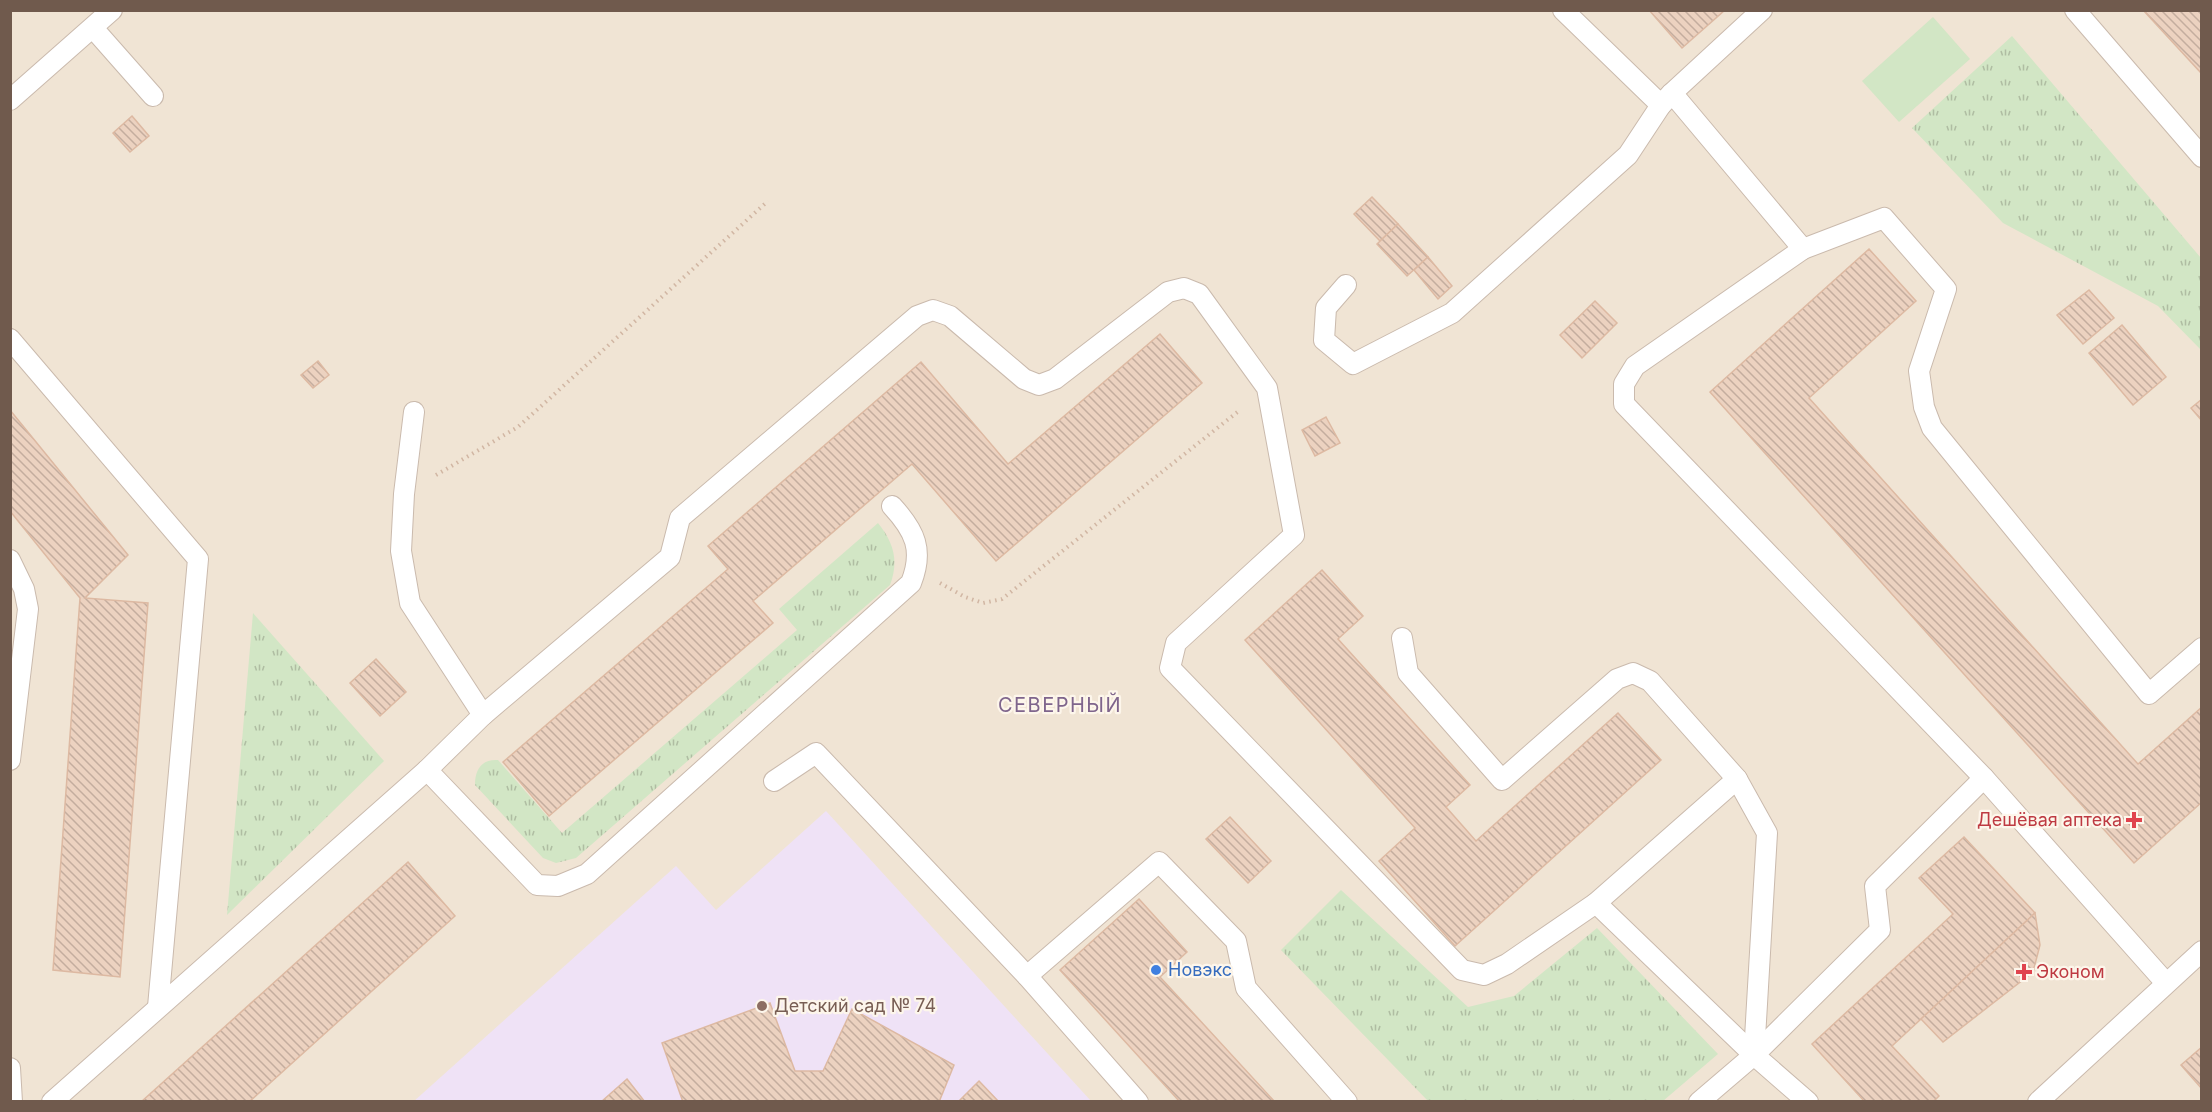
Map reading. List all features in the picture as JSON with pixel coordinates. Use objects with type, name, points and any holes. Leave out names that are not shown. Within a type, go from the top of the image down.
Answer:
[{"type":"lane","points":[[10,100],[112,10]]},
{"type":"lane","points":[[1563,10],[1666,99],[1803,249]]},
{"type":"lane","points":[[1346,285],[1326,308],[1324,340],[1353,364],[1452,313],[1628,155],[1666,99],[1762,10]]},
{"type":"lane","points":[[2075,10],[2202,157]]},
{"type":"lane","points":[[93,28],[153,96]]},
{"type":"lane","points":[[2166,983],[1984,778],[1624,404],[1624,384],[1635,366],[1803,249],[1884,218],[1946,289],[1919,371],[1924,407],[1932,428],[2149,694],[2202,648]]},
{"type":"lane","points":[[52,1101],[427,770],[483,715],[670,557],[680,518],[917,316],[933,310],[950,316],[1024,379],[1039,384],[1055,379],[1168,292],[1184,288],[1199,294],[1267,388],[1294,535],[1176,643],[1170,668],[1462,970],[1484,975],[1507,964],[1596,903],[1737,779]]},
{"type":"lane","points":[[10,339],[198,559],[158,1007]]},
{"type":"lane","points":[[414,412],[404,494],[401,551],[410,603],[483,715]]},
{"type":"lane","points":[[427,770],[537,885],[558,886],[587,873],[911,583],[916,570],[915,538],[910,525],[892,506]]},
{"type":"lane","points":[[10,560],[24,589],[28,609],[10,760]]},
{"type":"lane","points":[[1402,638],[1408,674],[1502,780],[1617,679],[1633,674],[1650,681],[1737,779],[1767,833],[1754,1055]]},
{"type":"lane","points":[[774,781],[816,753],[1027,976],[1138,1101]]},
{"type":"lane","points":[[1699,1101],[1754,1055],[1880,930],[1875,886],[1984,778]]},
{"type":"lane","points":[[1027,976],[1159,862],[1236,941],[1246,988],[1347,1101]]},
{"type":"lane","points":[[1596,903],[1754,1055],[1808,1101]]},
{"type":"lane","points":[[2038,1101],[2202,951]]},
{"type":"lane","points":[[10,1068],[12,1101]]},
{"type":"path","points":[[404,494],[518,427],[768,201]]},
{"type":"path","points":[[916,570],[974,600],[983,603],[1002,599],[1267,388]]},
{"type":"shaded area","points":[[11,11],[2201,11],[2201,1101],[11,1101]]},
{"type":"shaded area","name":"Детский сад № 74","points":[[826,811],[1091,1101],[413,1102],[676,866],[716,910]]},
{"type":"green space","points":[[1933,17],[1970,59],[1899,122],[1862,81]]},
{"type":"green space","points":[[2012,36],[2201,258],[2201,350],[2158,306],[2003,223],[1912,128]]},
{"type":"green space","points":[[878,523],[888,538],[893,552],[894,568],[890,585],[576,858],[556,863],[543,858],[475,785],[480,766],[487,761],[498,760],[562,833],[797,630],[779,609]]},
{"type":"green space","points":[[253,613],[384,761],[227,915]]},
{"type":"green space","points":[[1341,890],[1468,1007],[1514,996],[1597,928],[1718,1054],[1663,1101],[1428,1101],[1281,950]]},
{"type":"building","points":[[1649,10],[1725,10],[1682,48]]},
{"type":"building","points":[[2143,10],[2202,10],[2202,74]]},
{"type":"building","points":[[132,116],[149,136],[130,152],[113,133]]},
{"type":"building","points":[[1372,197],[1398,224],[1380,241],[1354,214]]},
{"type":"building","points":[[1398,224],[1428,257],[1407,276],[1377,244]]},
{"type":"building","points":[[1869,249],[1916,301],[1809,398],[2138,764],[2202,707],[2202,802],[2134,863],[1710,392]]},
{"type":"building","points":[[1428,257],[1452,286],[1438,299],[1414,270]]},
{"type":"building","points":[[2089,290],[2114,318],[2083,344],[2057,315]]},
{"type":"building","points":[[1595,301],[1617,323],[1582,358],[1560,335]]},
{"type":"building","points":[[2122,325],[2166,377],[2133,405],[2089,353]]},
{"type":"building","points":[[1160,334],[1202,383],[996,561],[912,464],[753,601],[773,623],[549,816],[503,762],[728,569],[708,546],[921,362],[1008,464]]},
{"type":"building","points":[[318,361],[329,375],[313,388],[301,375]]},
{"type":"building","points":[[2202,399],[2202,421],[2191,408]]},
{"type":"building","points":[[10,410],[128,555],[85,598],[148,603],[120,977],[53,970],[80,598],[10,511]]},
{"type":"building","points":[[1326,417],[1340,443],[1315,456],[1302,430]]},
{"type":"building","points":[[1322,570],[1363,616],[1338,639],[1470,785],[1446,807],[1476,841],[1618,713],[1661,760],[1455,946],[1379,861],[1415,828],[1245,640]]},
{"type":"building","points":[[376,659],[406,692],[380,716],[350,683]]},
{"type":"building","points":[[1230,817],[1271,861],[1248,883],[1206,839]]},
{"type":"building","points":[[1964,837],[2035,913],[1892,1046],[1939,1096],[1933,1102],[1865,1102],[1812,1044],[1953,914],[1919,878]]},
{"type":"building","points":[[408,862],[455,916],[249,1102],[141,1102]]},
{"type":"building","points":[[1139,899],[1187,952],[1160,977],[1275,1102],[1180,1102],[1060,970]]},
{"type":"building","points":[[2035,913],[2040,945],[2033,972],[1943,1042],[1921,1019]]},
{"type":"building","points":[[770,1003],[795,1071],[823,1071],[852,1009],[954,1065],[939,1102],[683,1102],[662,1043]]},
{"type":"building","points":[[2202,1047],[2202,1089],[2181,1065]]},
{"type":"building","points":[[627,1079],[645,1102],[601,1102]]},
{"type":"building","points":[[979,1081],[999,1102],[958,1102]]},
{"type":"place","name":"Дешёвая аптека","points":[[2134,820]]},
{"type":"place","name":"Новэкс","points":[[1156,970]]},
{"type":"place","name":"Эконом","points":[[2024,972]]},
{"type":"place","name":"Детский сад № 74","points":[[762,1006]]},
{"type":"district","name":"СЕВЕРНЫЙ","points":[[1060,705]]}]
